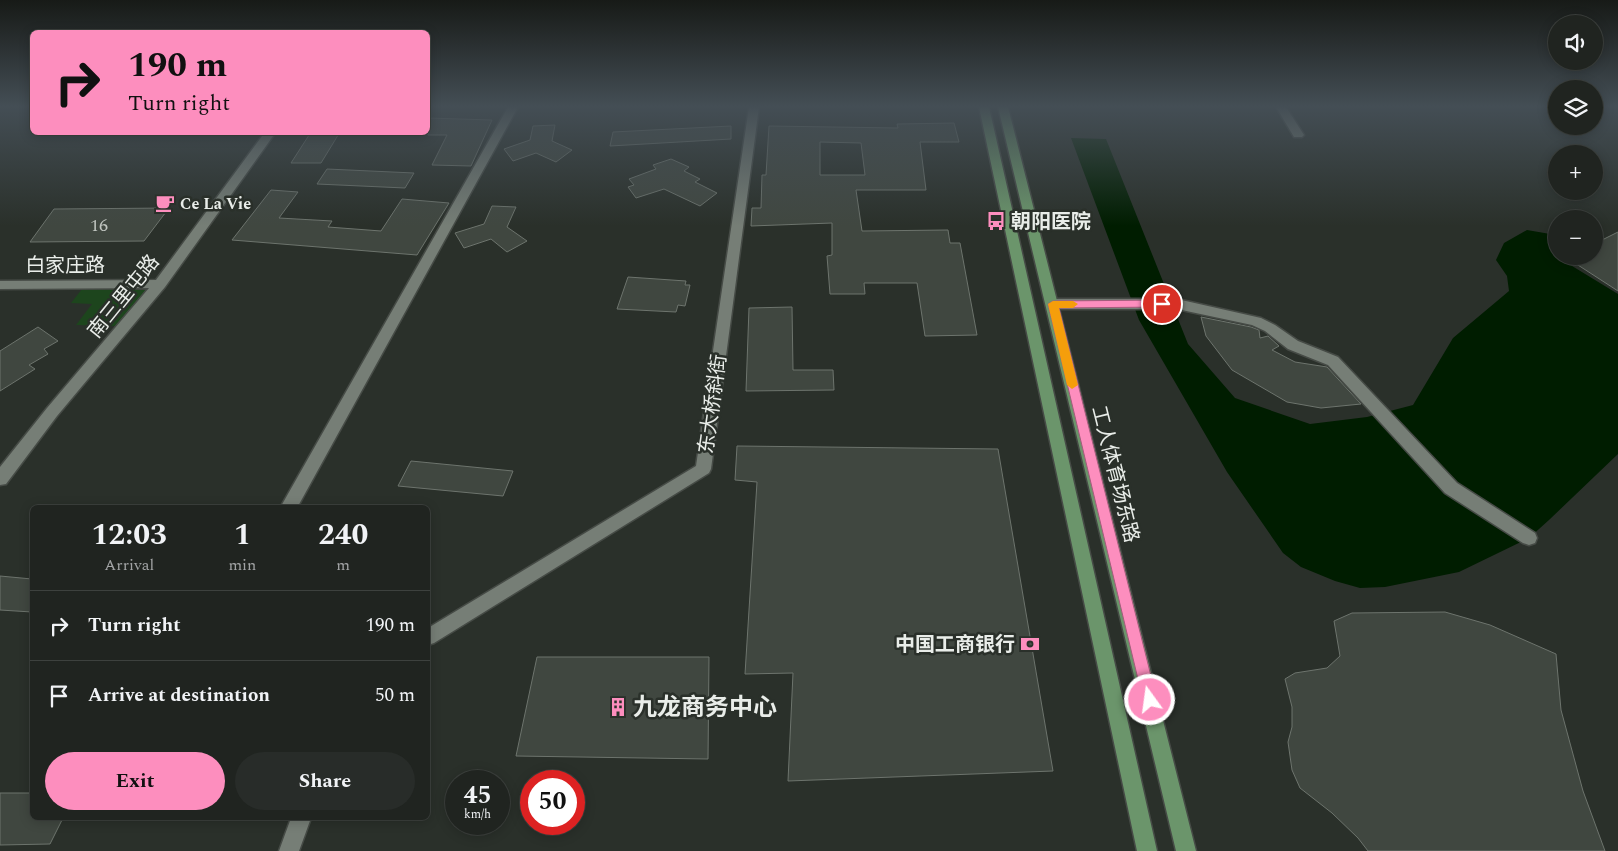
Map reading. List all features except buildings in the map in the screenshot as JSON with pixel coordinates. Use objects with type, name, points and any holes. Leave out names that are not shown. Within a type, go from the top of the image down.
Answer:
[{"type":"main road","points":[[993,147],[1147,851]]},
{"type":"main road","name":"工人体育场东路","points":[[1012,147],[1053,304],[1186,851]]},
{"type":"street","name":"南三里屯路","points":[[0,479],[52,412],[160,284],[260,147]]},
{"type":"street","points":[[290,505],[491,147]]},
{"type":"street","name":"东大桥斜街","points":[[430,637],[703,470],[748,147]]},
{"type":"street","name":"白家庄路","points":[[0,285],[160,284]]},
{"type":"street","points":[[1053,304],[1177,304],[1256,321],[1270,328],[1292,345],[1333,361],[1380,414],[1451,488],[1529,538]]},
{"type":"street","points":[[289,851],[300,820]]},
{"type":"shaded area","points":[[1074,147],[1109,147],[1188,344],[1235,398],[1310,424],[1367,417],[1413,405],[1453,338],[1509,291],[1507,276],[1496,260],[1504,243],[1527,230],[1548,234],[1548,265],[1570,265],[1618,294],[1618,454],[1529,538],[1459,572],[1385,587],[1360,588],[1335,581],[1301,567],[1283,553],[1227,472],[1139,320]]},
{"type":"shaded area","points":[[82,289],[148,290],[116,326],[76,325],[92,304],[71,303]]},
{"type":"slow traffic","points":[[1072,385],[1053,304],[1073,304]]},
{"type":"place","name":"Ce La Vie","points":[[165,203]]},
{"type":"place","name":"朝阳医院","points":[[996,221]]},
{"type":"place","name":"中国工商银行","points":[[1030,644]]},
{"type":"place","name":"九龙商务中心","points":[[618,707]]},
{"type":"route","points":[[1150,700],[1053,304],[1162,304]]}]
